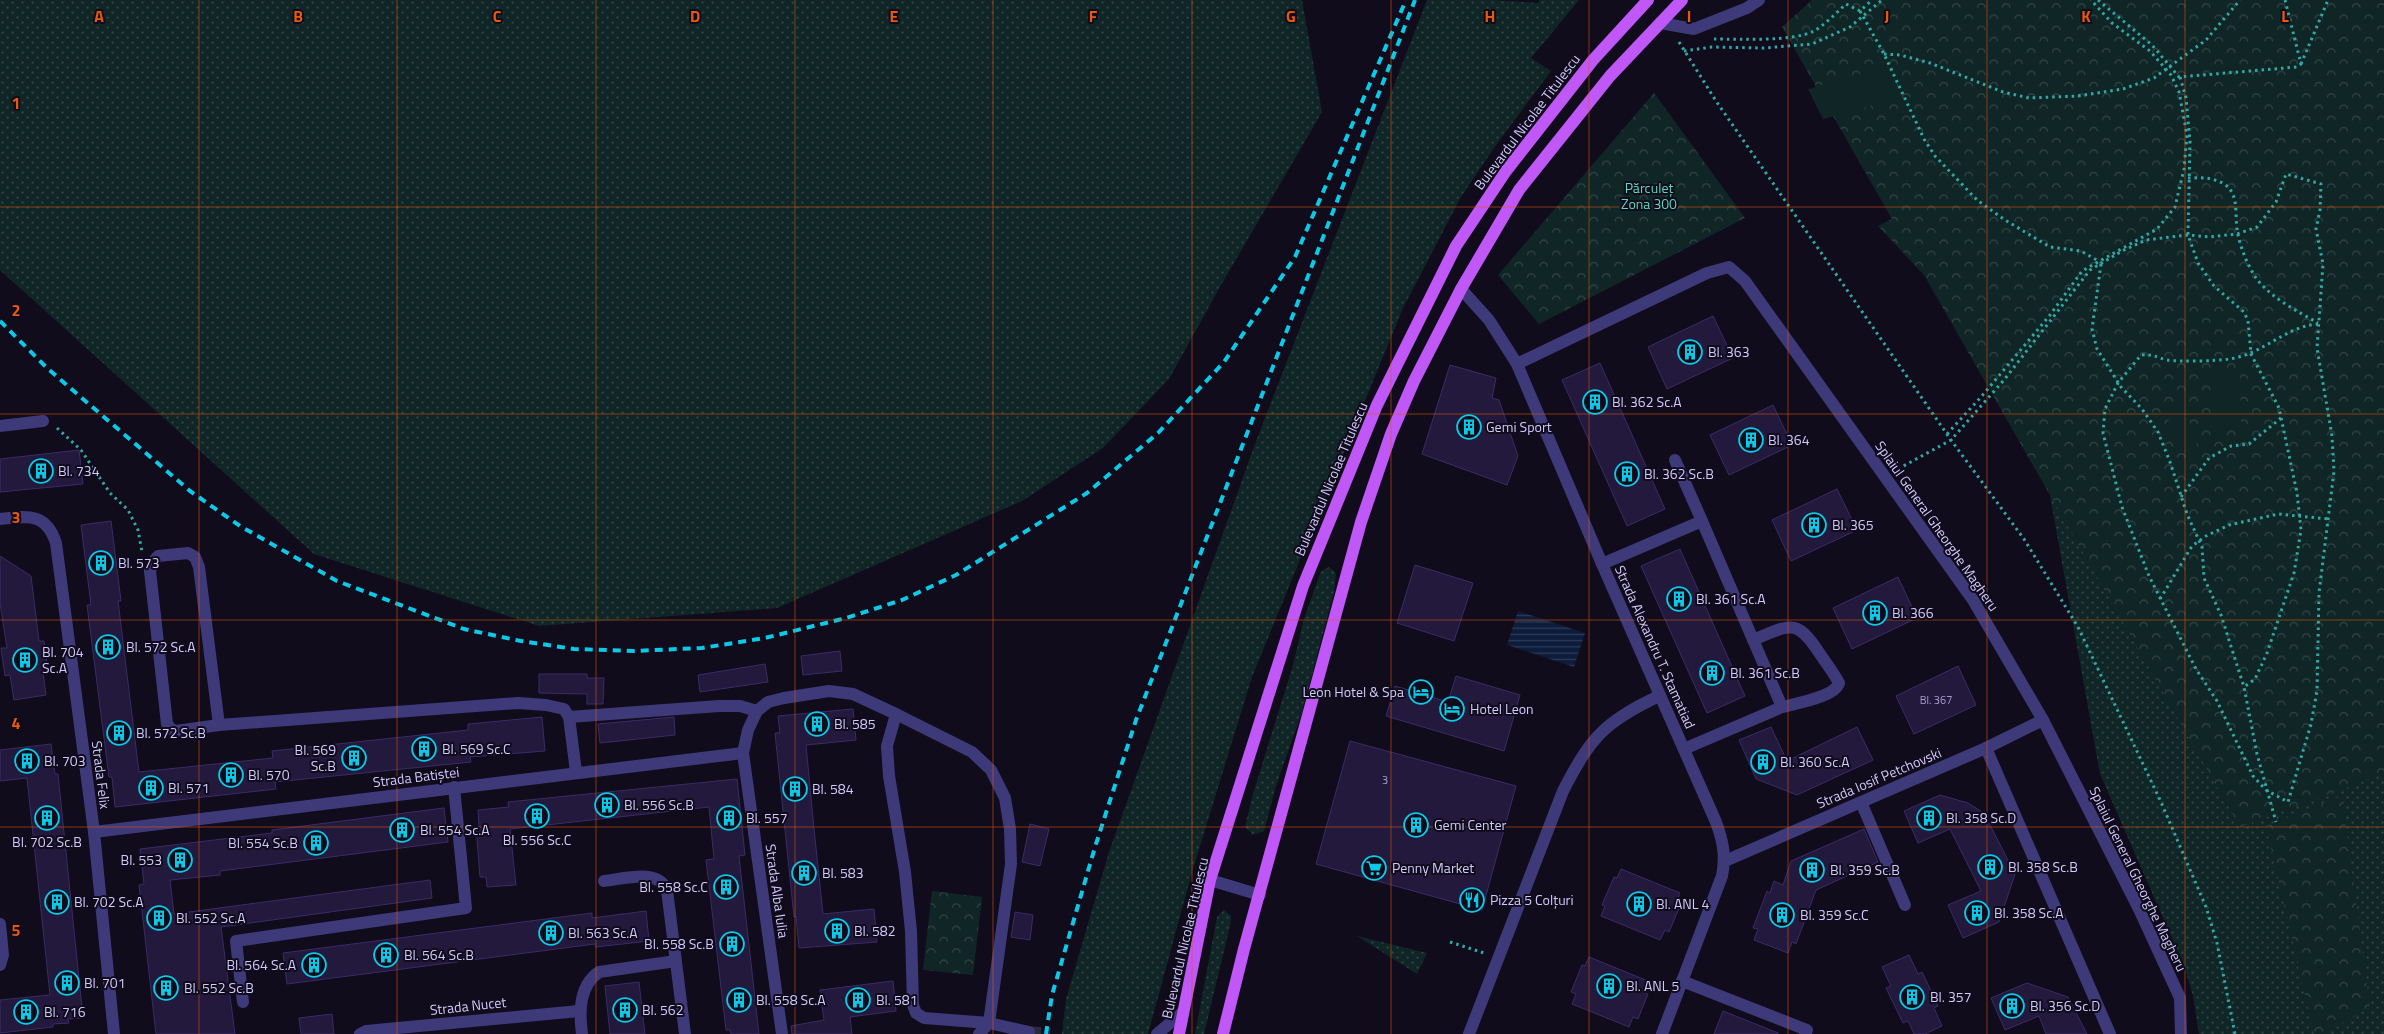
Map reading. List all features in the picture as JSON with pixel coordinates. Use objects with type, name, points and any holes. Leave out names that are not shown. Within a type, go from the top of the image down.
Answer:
[{"type":"main road","name":"Bulevardul Nicolae Titulescu","points":[[1179,1034],[1210,880],[1303,586],[1377,406],[1456,246],[1506,171],[1593,60],[1648,0]]},
{"type":"main road","points":[[1223,1034],[1244,948],[1371,492],[1391,434],[1414,381],[1460,288],[1519,190],[1610,76],[1682,0]]},
{"type":"street","points":[[1660,23],[1694,29],[1747,8],[1759,0]]},
{"type":"street","name":"Splaiul General Gheorghe Magheru","points":[[1517,364],[1707,273],[1729,267],[1745,281],[1764,305],[1884,477],[1973,600],[2043,720],[2139,909],[2180,998],[2181,1034]]},
{"type":"street","name":"Strada Alexandru T. Stamatiad","points":[[1460,288],[1489,320],[1517,364],[1602,564],[1716,822],[1723,843],[1725,861],[1722,876],[1662,1034]]},
{"type":"street","points":[[0,426],[43,422]]},
{"type":"street","points":[[1675,460],[1782,708]]},
{"type":"street","name":"Strada Felix","points":[[0,519],[27,516],[46,524],[56,543],[94,832],[114,1034]]},
{"type":"street","points":[[1602,564],[1702,521]]},
{"type":"street","points":[[219,725],[199,566],[195,557],[188,553],[158,556],[153,562],[150,571],[167,724],[170,728],[176,731],[219,725],[518,703],[546,705],[564,709],[569,717],[576,772]]},
{"type":"street","points":[[1684,749],[1782,708],[1813,700],[1838,687],[1839,683],[1808,635],[1800,628],[1791,627],[1753,640]]},
{"type":"street","points":[[743,753],[748,730],[757,711],[768,702],[829,691],[853,694],[896,714],[972,752],[991,770],[1004,798],[1010,829],[1011,864],[989,1023],[980,1034]]},
{"type":"street","points":[[1469,1034],[1563,791],[1580,758],[1597,736],[1612,721],[1660,696]]},
{"type":"street","points":[[569,717],[719,706],[740,706],[757,711]]},
{"type":"street","points":[[896,714],[887,746],[905,872],[911,931],[913,1005],[916,1013],[924,1018],[989,1023],[1029,1032]]},
{"type":"street","name":"Strada Iosif Petchovski","points":[[1725,861],[1986,748],[2043,720]]},
{"type":"street","points":[[1986,748],[2110,1034]]},
{"type":"street","name":"Strada Batiștei","points":[[94,832],[743,753]]},
{"type":"street","name":"Strada Alba Iulia","points":[[743,753],[782,1034]]},
{"type":"street","points":[[243,1002],[236,941],[466,908],[454,787]]},
{"type":"street","points":[[1861,802],[1905,905]]},
{"type":"street","points":[[604,881],[655,876],[663,881],[667,890],[684,1034]]},
{"type":"street","points":[[1210,880],[1260,895]]},
{"type":"street","points":[[0,924],[3,955],[0,966]]},
{"type":"street","points":[[582,1034],[580,1011],[584,992],[591,977],[599,972],[676,961]]},
{"type":"street","points":[[1682,981],[1809,1033]]},
{"type":"street","name":"Strada Nucet","points":[[360,1034],[366,1031],[580,1011]]},
{"type":"street","points":[[1158,1034],[1182,1013]]},
{"type":"path","points":[[1860,11],[1872,0]]},
{"type":"path","points":[[1684,51],[1712,46],[1764,48],[1812,44],[1850,27],[1882,0]]},
{"type":"path","points":[[1947,434],[2050,315],[2082,271],[2157,229],[2175,207],[2184,169],[2187,135],[2179,92],[2171,75],[2150,51],[2112,23],[2091,0]]},
{"type":"path","points":[[2098,0],[2152,45],[2180,77],[2186,98],[2190,142],[2188,235],[2198,263],[2214,286],[2244,312],[2248,321],[2251,354],[2279,408],[2297,493],[2300,530],[2294,573],[2267,653],[2255,679],[2244,687]]},
{"type":"path","points":[[1884,54],[1930,63],[2003,92],[2028,98],[2078,96],[2123,88],[2154,78],[2170,65],[2184,58],[2206,40],[2240,0]]},
{"type":"path","points":[[2285,0],[2301,64]]},
{"type":"path","points":[[2180,77],[2297,67],[2301,64],[2328,0]]},
{"type":"path","points":[[1710,39],[1784,37],[1812,32],[1826,23],[1846,4],[1860,11],[1884,54],[1924,139],[1935,156],[1976,200],[2050,247],[2081,252],[2100,263]]},
{"type":"path","points":[[1677,39],[1716,101],[1951,440],[2024,539],[2082,636],[2161,802],[2206,907],[2217,943],[2235,1034]]},
{"type":"path","points":[[1680,44],[1686,41]]},
{"type":"path","points":[[1884,477],[1951,440],[2004,380],[2090,270],[2100,263],[2146,240],[2188,235],[2209,237],[2237,234],[2257,227],[2276,202],[2286,174],[2321,184],[2320,210],[2316,230],[2323,264],[2317,348],[2333,445],[2334,471],[2319,593],[2317,691],[2311,724],[2288,802],[2266,790],[2253,776],[2218,702],[2196,669],[2160,599],[2122,507],[2103,433],[2105,409],[2118,383],[2141,355],[2153,354],[2167,360],[2229,359],[2251,354],[2304,325],[2318,324]]},
{"type":"path","points":[[2188,178],[2215,180],[2227,186],[2235,196],[2237,234],[2256,278],[2283,302],[2318,324]]},
{"type":"path","points":[[2100,263],[2092,329],[2097,349],[2118,383],[2158,432],[2181,498],[2200,541],[2204,578],[2221,615],[2244,687],[2266,790],[2276,822]]},
{"type":"path","points":[[2181,498],[2209,458],[2231,446],[2249,444],[2281,418]]},
{"type":"path","points":[[43,422],[55,427],[81,450],[110,493],[128,510],[138,530],[139,545],[150,571]]},
{"type":"path","points":[[2160,599],[2192,546],[2229,525],[2278,514],[2329,519]]},
{"type":"path","points":[[1450,942],[1498,958]]},
{"type":"green space","points":[[0,0],[1302,0],[1322,112],[1221,285],[1169,379],[1103,448],[1022,501],[777,608],[539,626],[314,554],[0,270]]},
{"type":"green space","points":[[1427,0],[1492,0],[1538,3],[1540,0],[1579,0],[1531,58],[1551,71],[1496,145],[1461,197],[1403,308],[1252,677],[1192,872],[1148,1034],[1062,1034],[1066,999],[1109,852],[1255,444]]},
{"type":"green space","points":[[1812,0],[2384,0],[2384,774],[2240,827],[1924,275],[1878,226],[1892,219],[1782,27]]},
{"type":"green space","points":[[2384,0],[2384,1034],[2199,1034],[2193,996],[2185,968],[2100,774],[2014,295]]},
{"type":"green space","points":[[1889,66],[1902,97],[1823,119],[1808,89]]},
{"type":"green space","name":"Părculeț Zona 300","points":[[1654,93],[1745,218],[1539,324],[1498,275]]},
{"type":"green space","points":[[2240,370],[2241,428],[2212,430],[2210,374]]},
{"type":"green space","points":[[2184,406],[2197,445],[2179,452],[2166,412]]},
{"type":"green space","points":[[1329,567],[1336,573],[1334,592],[1302,712],[1276,786],[1264,831],[1253,835],[1245,827],[1253,794],[1293,665],[1304,619],[1321,571]]},
{"type":"green space","points":[[2342,796],[2370,1007],[2325,1034],[2314,1034],[2266,826]]},
{"type":"green space","points":[[932,891],[982,897],[973,975],[923,970]]},
{"type":"green space","points":[[1224,910],[1231,916],[1231,922],[1204,1034],[1195,1034],[1217,917]]},
{"type":"green space","points":[[1357,936],[1427,953],[1417,974]]},
{"type":"water","points":[[1518,611],[1585,633],[1574,667],[1507,645]]},
{"type":"building","name":"Bl. 363","points":[[1713,316],[1733,358],[1667,389],[1648,347]]},
{"type":"building","points":[[1600,363],[1665,509],[1627,526],[1562,380]]},
{"type":"building","name":"Gemi Sport","points":[[1450,365],[1496,378],[1492,398],[1499,400],[1518,456],[1507,485],[1422,454]]},
{"type":"building","name":"Bl. 364","points":[[1773,405],[1792,445],[1729,475],[1710,435]]},
{"type":"building","name":"Bl. 734","points":[[79,450],[83,484],[0,492],[0,459]]},
{"type":"building","name":"Bl. 365","points":[[1837,489],[1857,530],[1791,561],[1772,520]]},
{"type":"building","points":[[111,521],[121,601],[118,601],[139,772],[273,758],[272,751],[468,730],[468,724],[542,717],[545,751],[470,757],[471,762],[275,782],[276,789],[115,807],[112,777],[109,777],[87,605],[91,605],[81,525]]},
{"type":"building","points":[[1680,549],[1745,696],[1707,713],[1641,566]]},
{"type":"building","points":[[0,556],[31,576],[39,641],[44,641],[48,672],[43,672],[46,695],[14,700],[10,675],[5,676],[1,648],[7,648],[0,603]]},
{"type":"building","points":[[1415,565],[1473,583],[1454,641],[1397,623]]},
{"type":"building","name":"Bl. 366","points":[[1898,577],[1917,618],[1852,649],[1833,608]]},
{"type":"building","points":[[840,651],[842,671],[803,675],[801,656]]},
{"type":"building","points":[[765,664],[768,682],[700,692],[698,675]]},
{"type":"building","points":[[1958,666],[1976,705],[1914,734],[1896,696]]},
{"type":"building","points":[[539,674],[587,674],[587,678],[604,678],[603,704],[587,704],[587,694],[539,693]]},
{"type":"building","name":"Hotel Leon","points":[[1456,676],[1520,695],[1504,751],[1386,716],[1395,686],[1448,702]]},
{"type":"building","points":[[853,709],[856,740],[806,745],[814,829],[823,914],[874,909],[877,942],[799,948],[796,916],[794,917],[775,733],[780,733],[778,716]]},
{"type":"building","points":[[674,717],[675,735],[600,743],[598,724]]},
{"type":"building","points":[[1771,727],[1787,761],[1857,727],[1873,760],[1797,795],[1756,779],[1739,740]]},
{"type":"building","name":"Gemi Center","points":[[1350,741],[1516,786],[1482,910],[1316,864]]},
{"type":"building","points":[[51,744],[55,774],[58,774],[83,1018],[68,1019],[69,1023],[53,1024],[53,1027],[0,1033],[0,1000],[50,995],[27,778],[0,781],[0,750]]},
{"type":"building","points":[[737,779],[745,855],[739,856],[759,1034],[731,1034],[730,1030],[726,1030],[706,860],[714,859],[709,807],[510,829],[516,885],[487,887],[486,877],[480,877],[476,827],[479,827],[478,810],[509,807],[508,802]]},
{"type":"building","points":[[1940,795],[1968,803],[1984,813],[2015,874],[1999,922],[1963,938],[1948,905],[1981,891],[1950,829],[1918,843],[1904,811]]},
{"type":"building","points":[[444,808],[448,842],[220,871],[220,875],[170,880],[174,914],[430,880],[432,898],[221,927],[235,1034],[156,1034],[139,885],[144,884],[140,849],[272,833],[272,830]]},
{"type":"building","points":[[1030,824],[1049,829],[1040,866],[1022,862]]},
{"type":"building","points":[[1864,829],[1878,862],[1816,890],[1796,944],[1792,942],[1788,953],[1754,940],[1758,929],[1753,928],[1767,891],[1770,893],[1774,881],[1783,885],[1791,861]]},
{"type":"building","name":"Bl. ANL 4","points":[[1621,869],[1680,893],[1675,904],[1680,906],[1669,932],[1665,930],[1660,940],[1601,916],[1605,906],[1602,905],[1614,877],[1617,878]]},
{"type":"building","points":[[646,911],[649,941],[596,947],[595,944],[287,984],[283,953],[592,913],[592,918]]},
{"type":"building","points":[[1015,912],[1033,915],[1030,940],[1011,937]]},
{"type":"building","name":"Bl. 357","points":[[1909,955],[1918,974],[1922,972],[1938,1006],[1934,1008],[1942,1026],[1925,1034],[1914,1034],[1908,1021],[1903,1023],[1886,988],[1891,986],[1882,967]]},
{"type":"building","name":"Bl. ANL 5","points":[[1589,957],[1648,981],[1643,992],[1648,994],[1638,1019],[1633,1017],[1629,1027],[1572,1004],[1576,994],[1571,992],[1582,965],[1585,966]]},
{"type":"building","name":"Bl. 581","points":[[893,981],[896,1011],[850,1017],[852,1034],[792,1034],[791,1026],[824,1020],[820,990]]},
{"type":"building","name":"Bl. 562","points":[[639,982],[645,1034],[610,1034],[605,986]]},
{"type":"building","points":[[2027,983],[2068,997],[2087,1034],[2046,1034],[2039,1016],[2005,1030],[1991,998]]},
{"type":"building","points":[[1723,1011],[1778,1033],[1778,1034],[1714,1034]]},
{"type":"building","points":[[332,1014],[334,1034],[301,1034],[299,1018]]},
{"type":"tunnel","points":[[1029,1032],[1050,1034]]},
{"type":"railway","points":[[0,321],[47,368],[190,491],[240,526],[337,581],[464,629],[521,641],[574,649],[634,651],[702,648],[765,638],[846,618],[902,600],[956,575],[1087,493],[1158,433],[1224,362],[1295,257],[1406,0]]},
{"type":"railway","points":[[1046,1034],[1052,995],[1095,847],[1136,720],[1415,0]]},
{"type":"place","name":"Bl. 363","points":[[1690,352]]},
{"type":"place","name":"Bl. 362 Sc.A","points":[[1595,402]]},
{"type":"place","name":"Gemi Sport","points":[[1469,427]]},
{"type":"place","name":"Bl. 364","points":[[1751,440]]},
{"type":"place","name":"Bl. 734","points":[[41,471]]},
{"type":"place","name":"Bl. 362 Sc.B","points":[[1627,474]]},
{"type":"place","name":"Bl. 365","points":[[1814,525]]},
{"type":"place","name":"Bl. 573","points":[[101,563]]},
{"type":"place","name":"Bl. 361 Sc.A","points":[[1679,599]]},
{"type":"place","name":"Bl. 366","points":[[1875,613]]},
{"type":"place","name":"Bl. 572 Sc.A","points":[[108,647]]},
{"type":"place","name":"Bl. 704 Sc.A","points":[[25,660]]},
{"type":"place","name":"Bl. 361 Sc.B","points":[[1712,673]]},
{"type":"place","name":"Leon Hotel & Spa","points":[[1421,692]]},
{"type":"place","name":"Hotel Leon","points":[[1452,709]]},
{"type":"place","name":"Bl. 585","points":[[817,724]]},
{"type":"place","name":"Bl. 572 Sc.B","points":[[119,733]]},
{"type":"place","name":"Bl. 569 Sc.C","points":[[424,749]]},
{"type":"place","name":"Bl. 569 Sc.B","points":[[354,758]]},
{"type":"place","name":"Bl. 703","points":[[27,761]]},
{"type":"place","name":"Bl. 360 Sc.A","points":[[1763,762]]},
{"type":"place","name":"Bl. 570","points":[[231,775]]},
{"type":"place","name":"Bl. 571","points":[[151,788]]},
{"type":"place","name":"Bl. 584","points":[[795,789]]},
{"type":"place","name":"Bl. 556 Sc.B","points":[[607,805]]},
{"type":"place","name":"Bl. 556 Sc.C","points":[[537,816]]},
{"type":"place","name":"Bl. 702 Sc.B","points":[[47,818]]},
{"type":"place","name":"Bl. 557","points":[[729,818]]},
{"type":"place","name":"Bl. 358 Sc.D","points":[[1929,818]]},
{"type":"place","name":"Gemi Center","points":[[1416,825]]},
{"type":"place","name":"Bl. 554 Sc.A","points":[[402,830]]},
{"type":"place","name":"Bl. 554 Sc.B","points":[[316,843]]},
{"type":"place","name":"Bl. 553","points":[[180,860]]},
{"type":"place","name":"Bl. 358 Sc.B","points":[[1990,867]]},
{"type":"place","name":"Penny Market","points":[[1374,868]]},
{"type":"place","name":"Bl. 359 Sc.B","points":[[1812,870]]},
{"type":"place","name":"Bl. 583","points":[[804,873]]},
{"type":"place","name":"Bl. 558 Sc.C","points":[[726,887]]},
{"type":"place","name":"Pizza 5 Colțuri","points":[[1472,900]]},
{"type":"place","name":"Bl. 702 Sc.A","points":[[57,902]]},
{"type":"place","name":"Bl. ANL 4","points":[[1639,904]]},
{"type":"place","name":"Bl. 358 Sc.A","points":[[1977,913]]},
{"type":"place","name":"Bl. 359 Sc.C","points":[[1782,915]]},
{"type":"place","name":"Bl. 552 Sc.A","points":[[159,918]]},
{"type":"place","name":"Bl. 582","points":[[837,931]]},
{"type":"place","name":"Bl. 563 Sc.A","points":[[551,933]]},
{"type":"place","name":"Bl. 558 Sc.B","points":[[732,944]]},
{"type":"place","name":"Bl. 564 Sc.B","points":[[386,955]]},
{"type":"place","name":"Bl. 564 Sc.A","points":[[314,965]]},
{"type":"place","name":"Bl. 701","points":[[67,983]]},
{"type":"place","name":"Bl. ANL 5","points":[[1609,986]]},
{"type":"place","name":"Bl. 552 Sc.B","points":[[166,988]]},
{"type":"place","name":"Bl. 357","points":[[1912,997]]},
{"type":"place","name":"Bl. 558 Sc.A","points":[[739,1000]]},
{"type":"place","name":"Bl. 581","points":[[858,1000]]},
{"type":"place","name":"Bl. 356 Sc.D","points":[[2012,1006]]},
{"type":"place","name":"Bl. 562","points":[[625,1010]]},
{"type":"place","name":"Bl. 716","points":[[26,1012]]}]
